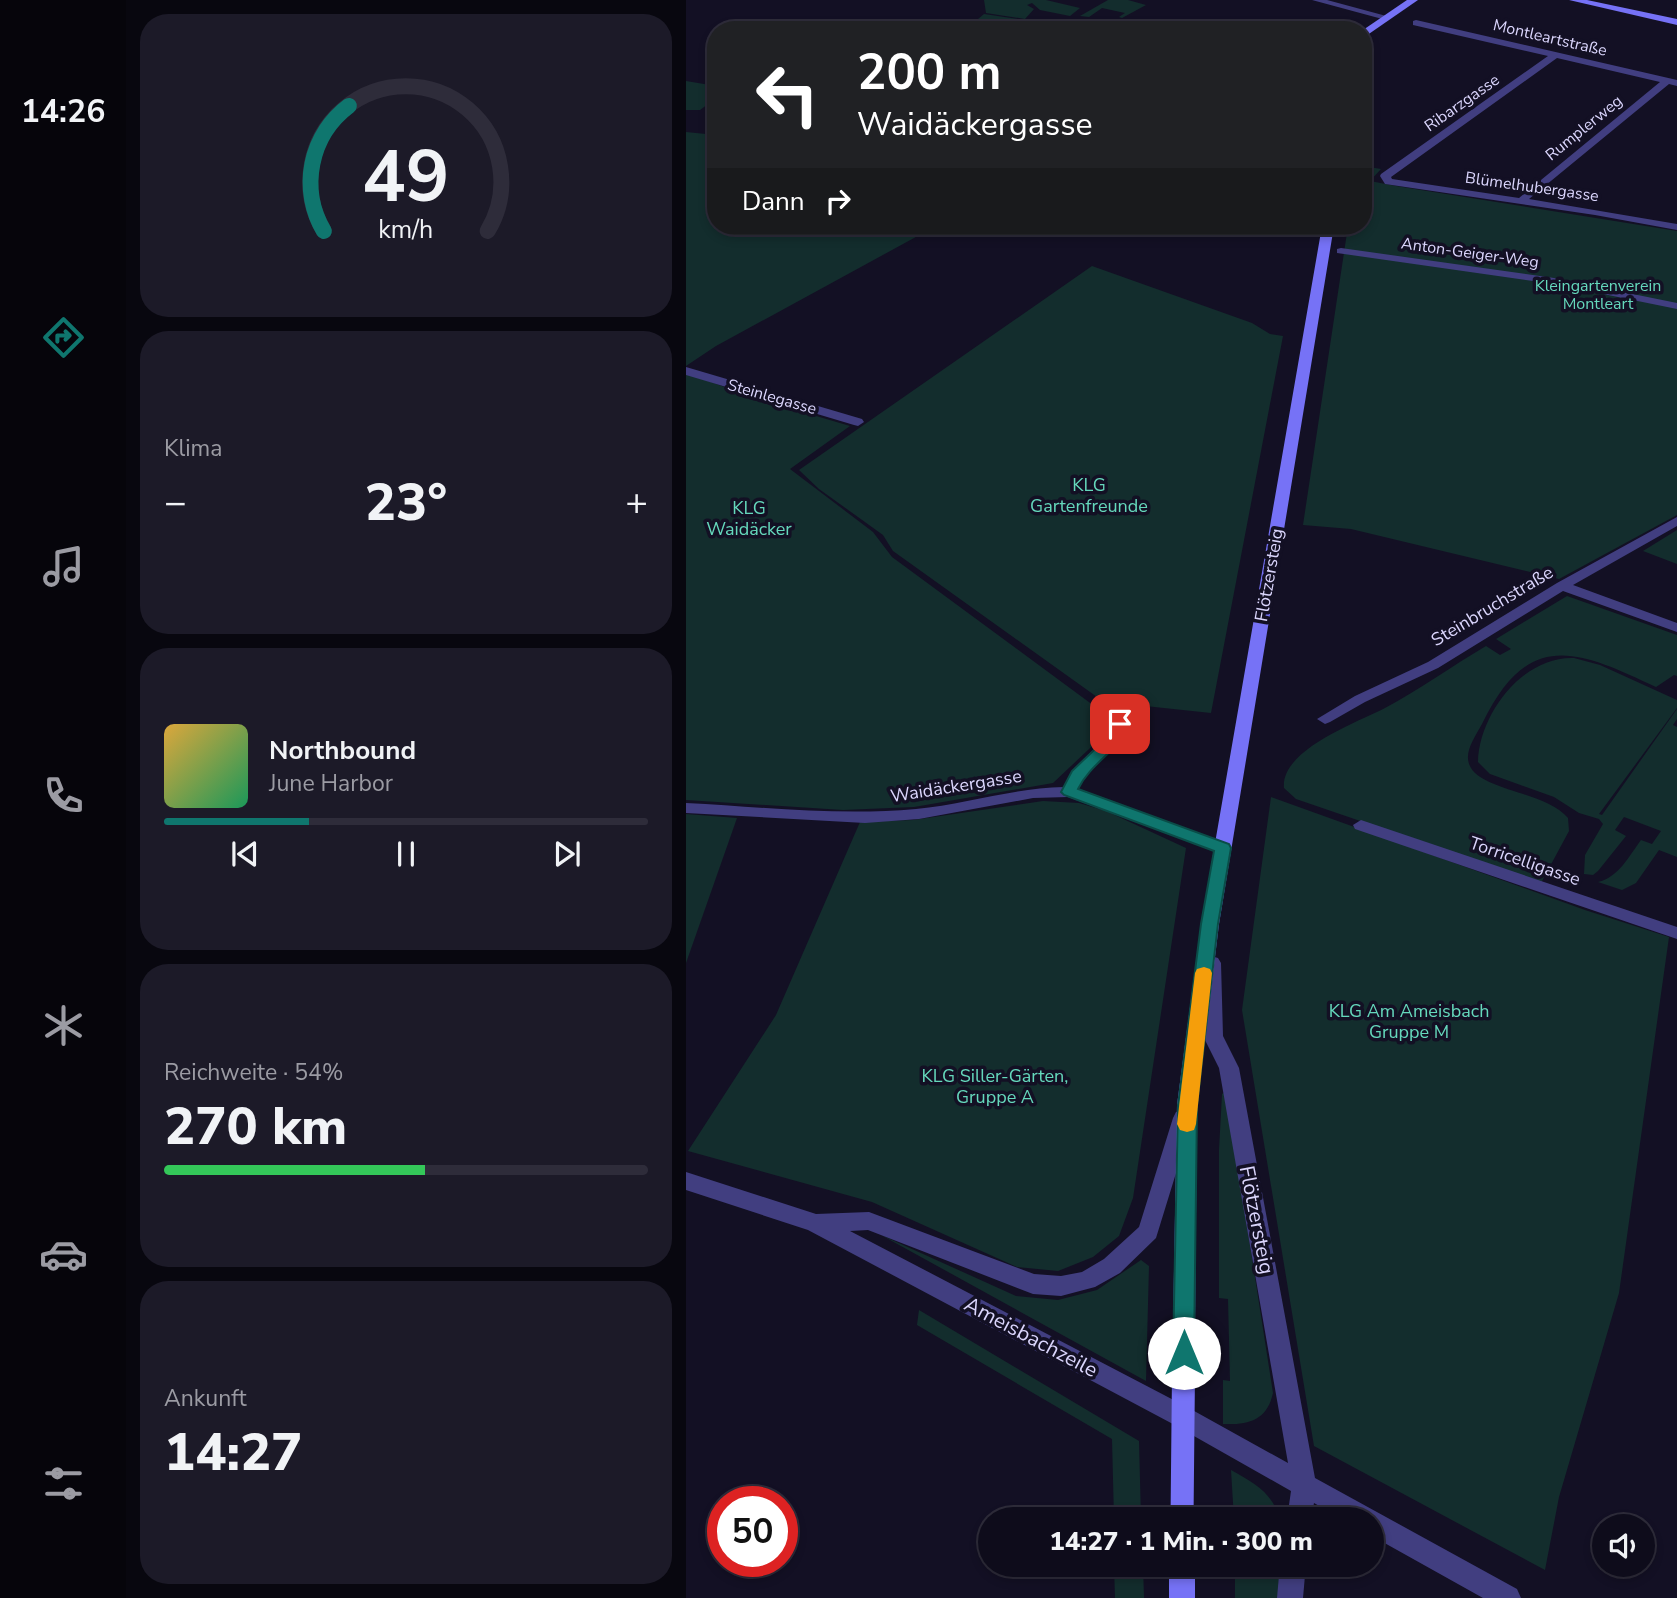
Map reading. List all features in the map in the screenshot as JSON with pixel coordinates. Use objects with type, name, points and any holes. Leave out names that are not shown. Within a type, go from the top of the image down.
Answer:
[{"type":"main road","points":[[1372,29],[1413,0]]},
{"type":"main road","points":[[1574,0],[1677,22]]},
{"type":"main road","name":"Flötzersteig","points":[[1182,1507],[1187,1105],[1210,924],[1326,235]]},
{"type":"main road","points":[[1182,1577],[1182,1598]]},
{"type":"street","points":[[1316,0],[1386,17]]},
{"type":"street","name":"Montleartstraße","points":[[1416,23],[1672,82]]},
{"type":"street","name":"Ribarzgasse","points":[[1385,176],[1556,55]]},
{"type":"street","name":"Rumplerweg","points":[[1521,201],[1672,82]]},
{"type":"street","name":"Blümelhubergasse","points":[[1385,176],[1389,182],[1676,226]]},
{"type":"street","name":"Anton-Geiger-Weg","points":[[1341,251],[1554,281],[1677,306]]},
{"type":"street","name":"Steinlegasse","points":[[686,371],[858,422]]},
{"type":"street","name":"Steinbruchstraße","points":[[1325,719],[1360,699],[1433,665],[1562,586],[1677,521]]},
{"type":"street","points":[[1562,586],[1677,628]]},
{"type":"street","points":[[1069,792],[1077,775],[1121,731],[1120,724],[1104,709]]},
{"type":"street","name":"Waidäckergasse","points":[[686,808],[865,818],[919,814],[1033,793],[1069,792],[1223,848]]},
{"type":"street","name":"Torricelligasse","points":[[1361,825],[1677,933]]},
{"type":"street","name":"Flötzersteig","points":[[1210,924],[1213,1036],[1229,1068],[1304,1486],[1300,1507]]},
{"type":"street","points":[[815,1223],[869,1221],[1032,1284],[1060,1286],[1087,1280],[1112,1266],[1148,1232],[1187,1105]]},
{"type":"street","name":"Ameisbachzeile","points":[[686,1181],[815,1223],[1179,1415],[1343,1507]]},
{"type":"street","points":[[1384,1530],[1508,1598]]},
{"type":"street","points":[[1290,1598],[1292,1577]]},
{"type":"green space","points":[[984,0],[1046,0],[1080,8],[1070,16],[1040,10],[1032,3],[1027,5],[1034,9],[1025,19],[986,13]]},
{"type":"green space","points":[[1108,0],[1128,0],[1146,5],[1122,18],[1119,17],[1125,13],[1102,8],[1089,17],[1080,16]]},
{"type":"green space","points":[[984,14],[1024,20],[1023,21],[976,21]]},
{"type":"green space","points":[[686,81],[707,84],[707,105],[700,110],[686,110]]},
{"type":"green space","points":[[686,132],[707,134],[707,235],[920,235],[716,346],[686,366]]},
{"type":"green space","points":[[1372,168],[1381,169],[1372,179]]},
{"type":"green space","name":"Kleingartenverein Montleart","points":[[1372,181],[1677,231],[1677,515],[1559,579],[1351,529],[1303,525],[1347,235],[1372,235]]},
{"type":"green space","name":"KLG Gartenfreunde","points":[[1092,266],[1252,323],[1270,334],[1283,336],[1211,713],[1117,703],[1111,707],[893,551],[883,535],[819,489],[799,470]]},
{"type":"green space","name":"KLG Waidäcker","points":[[686,373],[755,398],[850,426],[790,469],[873,532],[892,557],[1101,711],[1108,724],[1106,733],[1053,783],[914,807],[843,810],[686,800]]},
{"type":"green space","points":[[1677,530],[1677,564],[1643,551]]},
{"type":"green space","points":[[1567,596],[1677,635],[1677,676],[1674,675],[1656,687],[1602,663],[1578,657],[1556,656],[1536,661],[1517,673],[1499,694],[1470,746],[1469,763],[1478,776],[1546,802],[1568,818],[1569,831],[1541,883],[1296,799],[1284,788],[1286,774],[1294,761],[1323,739],[1398,701],[1486,646],[1500,655],[1511,649],[1496,639]]},
{"type":"green space","points":[[1574,658],[1600,665],[1677,700],[1677,708],[1599,814],[1602,815],[1677,709],[1677,719],[1673,725],[1677,727],[1677,857],[1659,850],[1636,883],[1622,890],[1598,882],[1618,871],[1641,840],[1652,844],[1661,831],[1624,817],[1615,830],[1626,836],[1598,871],[1593,875],[1584,874],[1585,855],[1603,824],[1599,819],[1579,813],[1554,797],[1490,774],[1478,762],[1486,726],[1507,692],[1537,667],[1555,660]]},
{"type":"green space","name":"KLG Am Ameisbach Gruppe M","points":[[1271,797],[1585,910],[1669,937],[1619,1293],[1559,1497],[1545,1570],[1314,1446],[1242,1010]]},
{"type":"green space","name":"KLG Siller-Gärten, Gruppe A","points":[[1043,801],[1079,803],[1106,811],[1186,848],[1133,1198],[1119,1236],[1093,1257],[1058,1271],[1017,1267],[872,1202],[688,1151],[776,1015],[860,822],[913,820]]},
{"type":"green space","points":[[686,814],[737,818],[686,963]]},
{"type":"green space","points":[[1226,1091],[1273,1393],[1261,1415],[1249,1422],[1232,1424],[1223,1424],[1223,1380],[1230,1381],[1228,1299],[1219,1298],[1219,1150],[1222,1094]]},
{"type":"green space","points":[[881,1235],[1016,1296],[1058,1300],[1097,1290],[1141,1260],[1149,1266],[1146,1381]]},
{"type":"green space","points":[[919,1310],[1139,1441],[1141,1507],[1114,1507],[1112,1439],[917,1325]]},
{"type":"green space","points":[[1231,1470],[1255,1484],[1275,1507],[1233,1507]]},
{"type":"green space","points":[[1114,1577],[1143,1577],[1144,1598],[1115,1598]]},
{"type":"green space","points":[[1235,1577],[1282,1577],[1280,1598],[1235,1598]]},
{"type":"slow traffic","points":[[1187,1124],[1187,1105],[1204,973]]},
{"type":"route","points":[[1120,724],[1122,727],[1117,737],[1077,775],[1069,792],[1223,848],[1210,924],[1187,1105],[1184,1353]]}]
